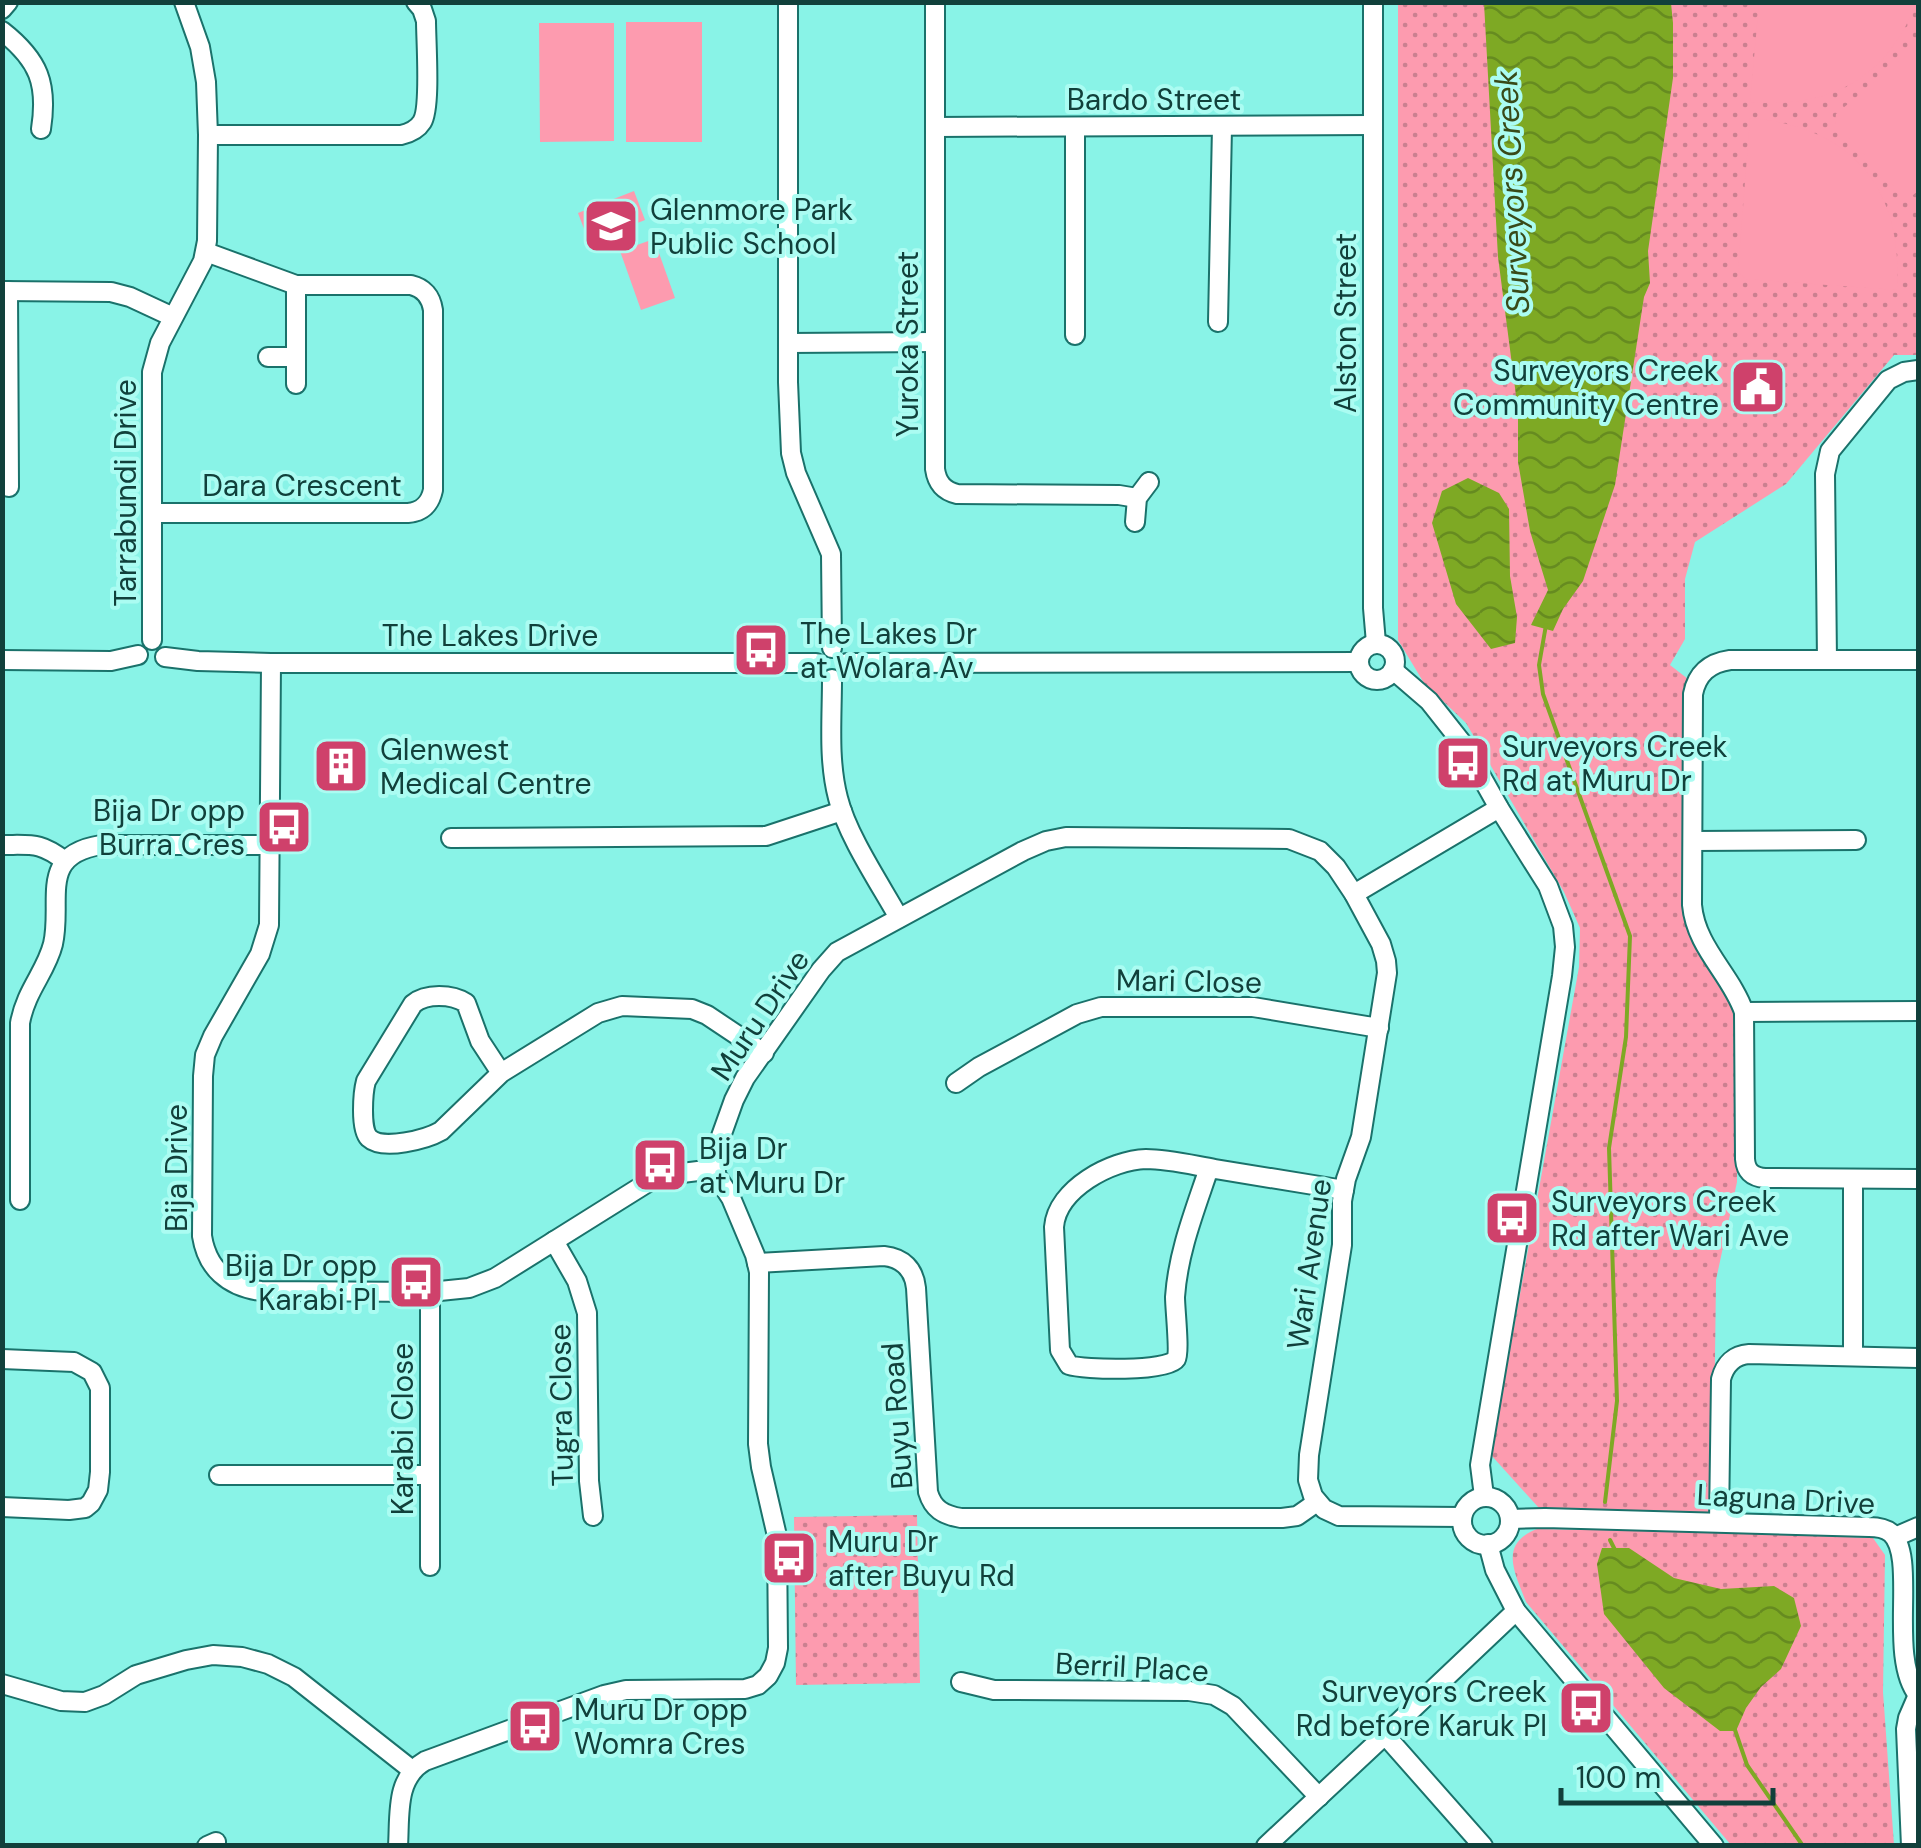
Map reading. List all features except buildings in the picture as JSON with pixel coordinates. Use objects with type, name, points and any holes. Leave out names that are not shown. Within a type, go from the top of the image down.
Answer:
[{"type":"street","points":[[2,9],[8,2]]},
{"type":"street","name":"Tarrabundi Drive","points":[[152,640],[152,372],[172,317],[206,252],[208,94],[203,59],[184,2]]},
{"type":"street","points":[[208,136],[410,132],[423,121],[426,106],[426,21],[416,2]]},
{"type":"street","points":[[788,2],[791,453],[831,554],[832,648]]},
{"type":"street","name":"Yuroka Street","points":[[935,2],[934,342],[938,480],[957,494],[1119,494],[1137,498]]},
{"type":"street","name":"Alston Street","points":[[1373,2],[1376,643]]},
{"type":"street","points":[[2,32],[22,50],[42,82],[42,128]]},
{"type":"street","name":"Bardo Street","points":[[935,127],[1373,125]]},
{"type":"street","points":[[1218,322],[1222,126]]},
{"type":"street","points":[[1075,127],[1075,335]]},
{"type":"street","name":"Dara Crescent","points":[[152,513],[408,513],[429,502],[433,490],[433,310],[422,290],[411,285],[296,284],[206,252]]},
{"type":"street","points":[[296,284],[296,384]]},
{"type":"street","points":[[9,487],[5,291],[111,292],[172,317]]},
{"type":"street","points":[[788,343],[934,342]]},
{"type":"street","points":[[268,357],[296,357]]},
{"type":"street","points":[[1827,660],[1826,468],[1830,451],[1888,380],[1918,370]]},
{"type":"street","points":[[1135,522],[1137,498],[1149,482]]},
{"type":"street","points":[[152,640],[162,646],[165,657],[153,668],[138,656],[142,645],[152,640]]},
{"type":"street","points":[[1376,643],[1391,650],[1395,660],[1393,670],[1384,678],[1372,680],[1362,673],[1358,662],[1361,651],[1376,643]]},
{"type":"street","points":[[832,648],[844,654],[847,663],[841,676],[832,680],[822,676],[816,664],[819,654],[832,648]]},
{"type":"street","points":[[2,660],[112,660],[138,656]]},
{"type":"street","name":"The Lakes Drive","points":[[165,657],[271,663],[816,664]]},
{"type":"street","points":[[1918,660],[1730,660],[1707,668],[1696,682],[1693,694],[1692,905],[1706,949],[1744,1012],[1748,1171],[1764,1178],[1918,1179]]},
{"type":"street","points":[[847,663],[1358,662]]},
{"type":"street","name":"Bija Drive","points":[[271,663],[270,910],[266,940],[213,1036],[205,1055],[203,1076],[201,1209],[204,1248],[218,1272],[230,1282],[251,1290],[461,1290],[478,1286],[658,1178],[714,1170]]},
{"type":"street","points":[[1393,670],[1429,701],[1463,744],[1548,886],[1563,926],[1565,947],[1480,1465],[1484,1496]]},
{"type":"street","points":[[832,680],[832,765],[842,811],[898,918]]},
{"type":"street","points":[[1354,894],[1499,808]]},
{"type":"street","points":[[451,838],[766,836],[842,811]]},
{"type":"street","name":"Muru Drive","points":[[714,1170],[714,1153],[745,1078],[832,957],[1046,841],[1288,838],[1326,856],[1354,894]]},
{"type":"street","points":[[1693,840],[1856,840]]},
{"type":"street","points":[[20,1200],[11,1023],[54,941],[55,885],[65,862],[80,850],[100,845],[271,844]]},
{"type":"street","points":[[2,845],[39,846],[65,862]]},
{"type":"street","name":"Wari Avenue","points":[[1317,1502],[1308,1480],[1308,1455],[1342,1244],[1340,1212],[1361,1136],[1380,1028],[1386,961],[1378,937],[1354,894]]},
{"type":"street","points":[[501,1073],[480,1041],[466,1003],[454,998],[421,998],[413,1004],[366,1081],[366,1134],[383,1142],[429,1138],[501,1073],[598,1013],[622,1006],[692,1009],[764,1053]]},
{"type":"street","name":"Mari Close","points":[[956,1082],[1077,1014],[1101,1007],[1252,1007],[1380,1028]]},
{"type":"street","points":[[1744,1012],[1918,1011]]},
{"type":"street","points":[[1209,1168],[1178,1273],[1177,1359],[1157,1367],[1069,1365],[1060,1350],[1054,1226],[1057,1210],[1076,1187],[1114,1166],[1157,1160],[1209,1168],[1344,1190]]},
{"type":"street","points":[[398,1846],[403,1789],[412,1770],[432,1758],[604,1695],[634,1690],[738,1690],[758,1685],[775,1663],[778,1549],[759,1452],[759,1280],[757,1264],[732,1198],[714,1170]]},
{"type":"street","points":[[1852,1179],[1853,1356]]},
{"type":"street","name":"Tugra Close","points":[[554,1241],[577,1282],[587,1312],[593,1516]]},
{"type":"street","name":"Buyu Road","points":[[757,1264],[884,1256],[902,1261],[909,1268],[916,1288],[928,1492],[936,1508],[948,1516],[1282,1518],[1297,1516],[1317,1502]]},
{"type":"street","name":"Karabi Close","points":[[430,1292],[430,1566]]},
{"type":"street","points":[[1719,1522],[1721,1378],[1726,1365],[1743,1354],[1918,1358]]},
{"type":"street","points":[[2,1358],[74,1362],[92,1372],[100,1388],[100,1482],[90,1503],[77,1510],[2,1507]]},
{"type":"street","points":[[219,1475],[429,1474]]},
{"type":"street","points":[[1484,1496],[1504,1505],[1510,1519],[1502,1539],[1481,1544],[1468,1538],[1462,1517],[1469,1503],[1484,1496]]},
{"type":"street","points":[[1317,1502],[1333,1514],[1347,1518],[1462,1517]]},
{"type":"street","name":"Laguna Drive","points":[[1510,1519],[1869,1526],[1887,1530],[1895,1537],[1901,1558],[1904,1664],[1910,1685],[1918,1695]]},
{"type":"street","points":[[1895,1537],[1918,1528]]},
{"type":"street","points":[[1488,1544],[1495,1570],[1516,1612],[1714,1846]]},
{"type":"street","points":[[1266,1846],[1516,1612]]},
{"type":"street","points":[[2,1684],[77,1703],[95,1699],[136,1675],[186,1660],[213,1655],[242,1657],[294,1677],[412,1770]]},
{"type":"street","name":"Berril Place","points":[[962,1682],[994,1690],[1189,1691],[1222,1698],[1239,1711],[1319,1797]]},
{"type":"street","points":[[1911,1846],[1906,1728],[1918,1695]]},
{"type":"street","points":[[1386,1734],[1483,1846]]},
{"type":"shaded area","points":[[1759,2],[1916,3],[1904,29],[1872,69],[1830,94],[1779,103],[1750,102]]},
{"type":"shaded area","points":[[1398,3],[1918,3],[1918,355],[1894,355],[1786,484],[1695,542],[1685,579],[1685,639],[1670,665],[1688,679],[1686,916],[1738,1013],[1737,1182],[1716,1280],[1713,1513],[1539,1508],[1491,1455],[1579,967],[1580,928],[1564,892],[1466,723],[1424,683],[1398,640]]},
{"type":"shaded area","points":[[626,22],[702,22],[702,142],[626,142]]},
{"type":"shaded area","points":[[539,23],[614,23],[614,141],[540,142]]},
{"type":"shaded area","points":[[1917,46],[1918,191],[1907,200],[1835,123],[1836,114]]},
{"type":"shaded area","points":[[1750,118],[1817,134],[1843,149],[1864,169],[1880,193],[1891,221],[1897,254],[1897,290],[1745,279],[1738,271]]},
{"type":"shaded area","points":[[634,191],[645,220],[589,242],[578,213]]},
{"type":"shaded area","points":[[654,239],[675,298],[641,310],[620,251]]},
{"type":"shaded area","points":[[917,1515],[920,1683],[796,1685],[794,1517]]},
{"type":"shaded area","points":[[1537,1529],[1873,1538],[1885,1555],[1883,1692],[1894,1845],[1731,1845],[1526,1602],[1514,1570],[1513,1551],[1525,1535]]},
{"type":"water","points":[[1484,3],[1671,3],[1673,78],[1648,251],[1650,283],[1644,297],[1615,485],[1583,581],[1553,631],[1531,625],[1548,590],[1530,531],[1518,462],[1518,411],[1498,257]]},
{"type":"water","points":[[1468,478],[1499,493],[1509,509],[1510,576],[1517,617],[1515,643],[1491,649],[1456,604],[1432,523],[1442,491]]},
{"type":"water","points":[[1602,1548],[1629,1548],[1674,1578],[1721,1589],[1774,1586],[1794,1598],[1801,1626],[1781,1669],[1761,1687],[1736,1731],[1720,1731],[1664,1688],[1604,1614],[1597,1564]]},
{"type":"waterway","name":"Surveyors Creek","points":[[1546,625],[1539,665],[1543,694],[1630,936],[1626,1037],[1609,1148],[1617,1401],[1605,1502]]},
{"type":"waterway","name":"Surveyors Creek","points":[[1610,1540],[1616,1552]]},
{"type":"waterway","name":"Surveyors Creek","points":[[1735,1730],[1747,1765],[1803,1846]]},
{"type":"place","name":"Glenmore Park Public School","points":[[611,226]]},
{"type":"place","name":"Surveyors Creek Community Centre","points":[[1758,387]]},
{"type":"place","name":"The Lakes Dr at Wolara Av","points":[[761,650]]},
{"type":"place","name":"Surveyors Creek Rd at Muru Dr","points":[[1463,763]]},
{"type":"place","name":"Glenwest Medical Centre","points":[[341,766]]},
{"type":"place","name":"Bija Dr opp Burra Cres","points":[[284,827]]},
{"type":"place","name":"Bija Dr at Muru Dr","points":[[660,1165]]},
{"type":"place","name":"Surveyors Creek Rd after Wari Ave","points":[[1512,1218]]},
{"type":"place","name":"Bija Dr opp Karabi Pl","points":[[416,1282]]},
{"type":"place","name":"Muru Dr after Buyu Rd","points":[[789,1558]]},
{"type":"place","name":"Surveyors Creek Rd before Karuk Pl","points":[[1586,1708]]},
{"type":"place","name":"Muru Dr opp Womra Cres","points":[[535,1726]]}]
